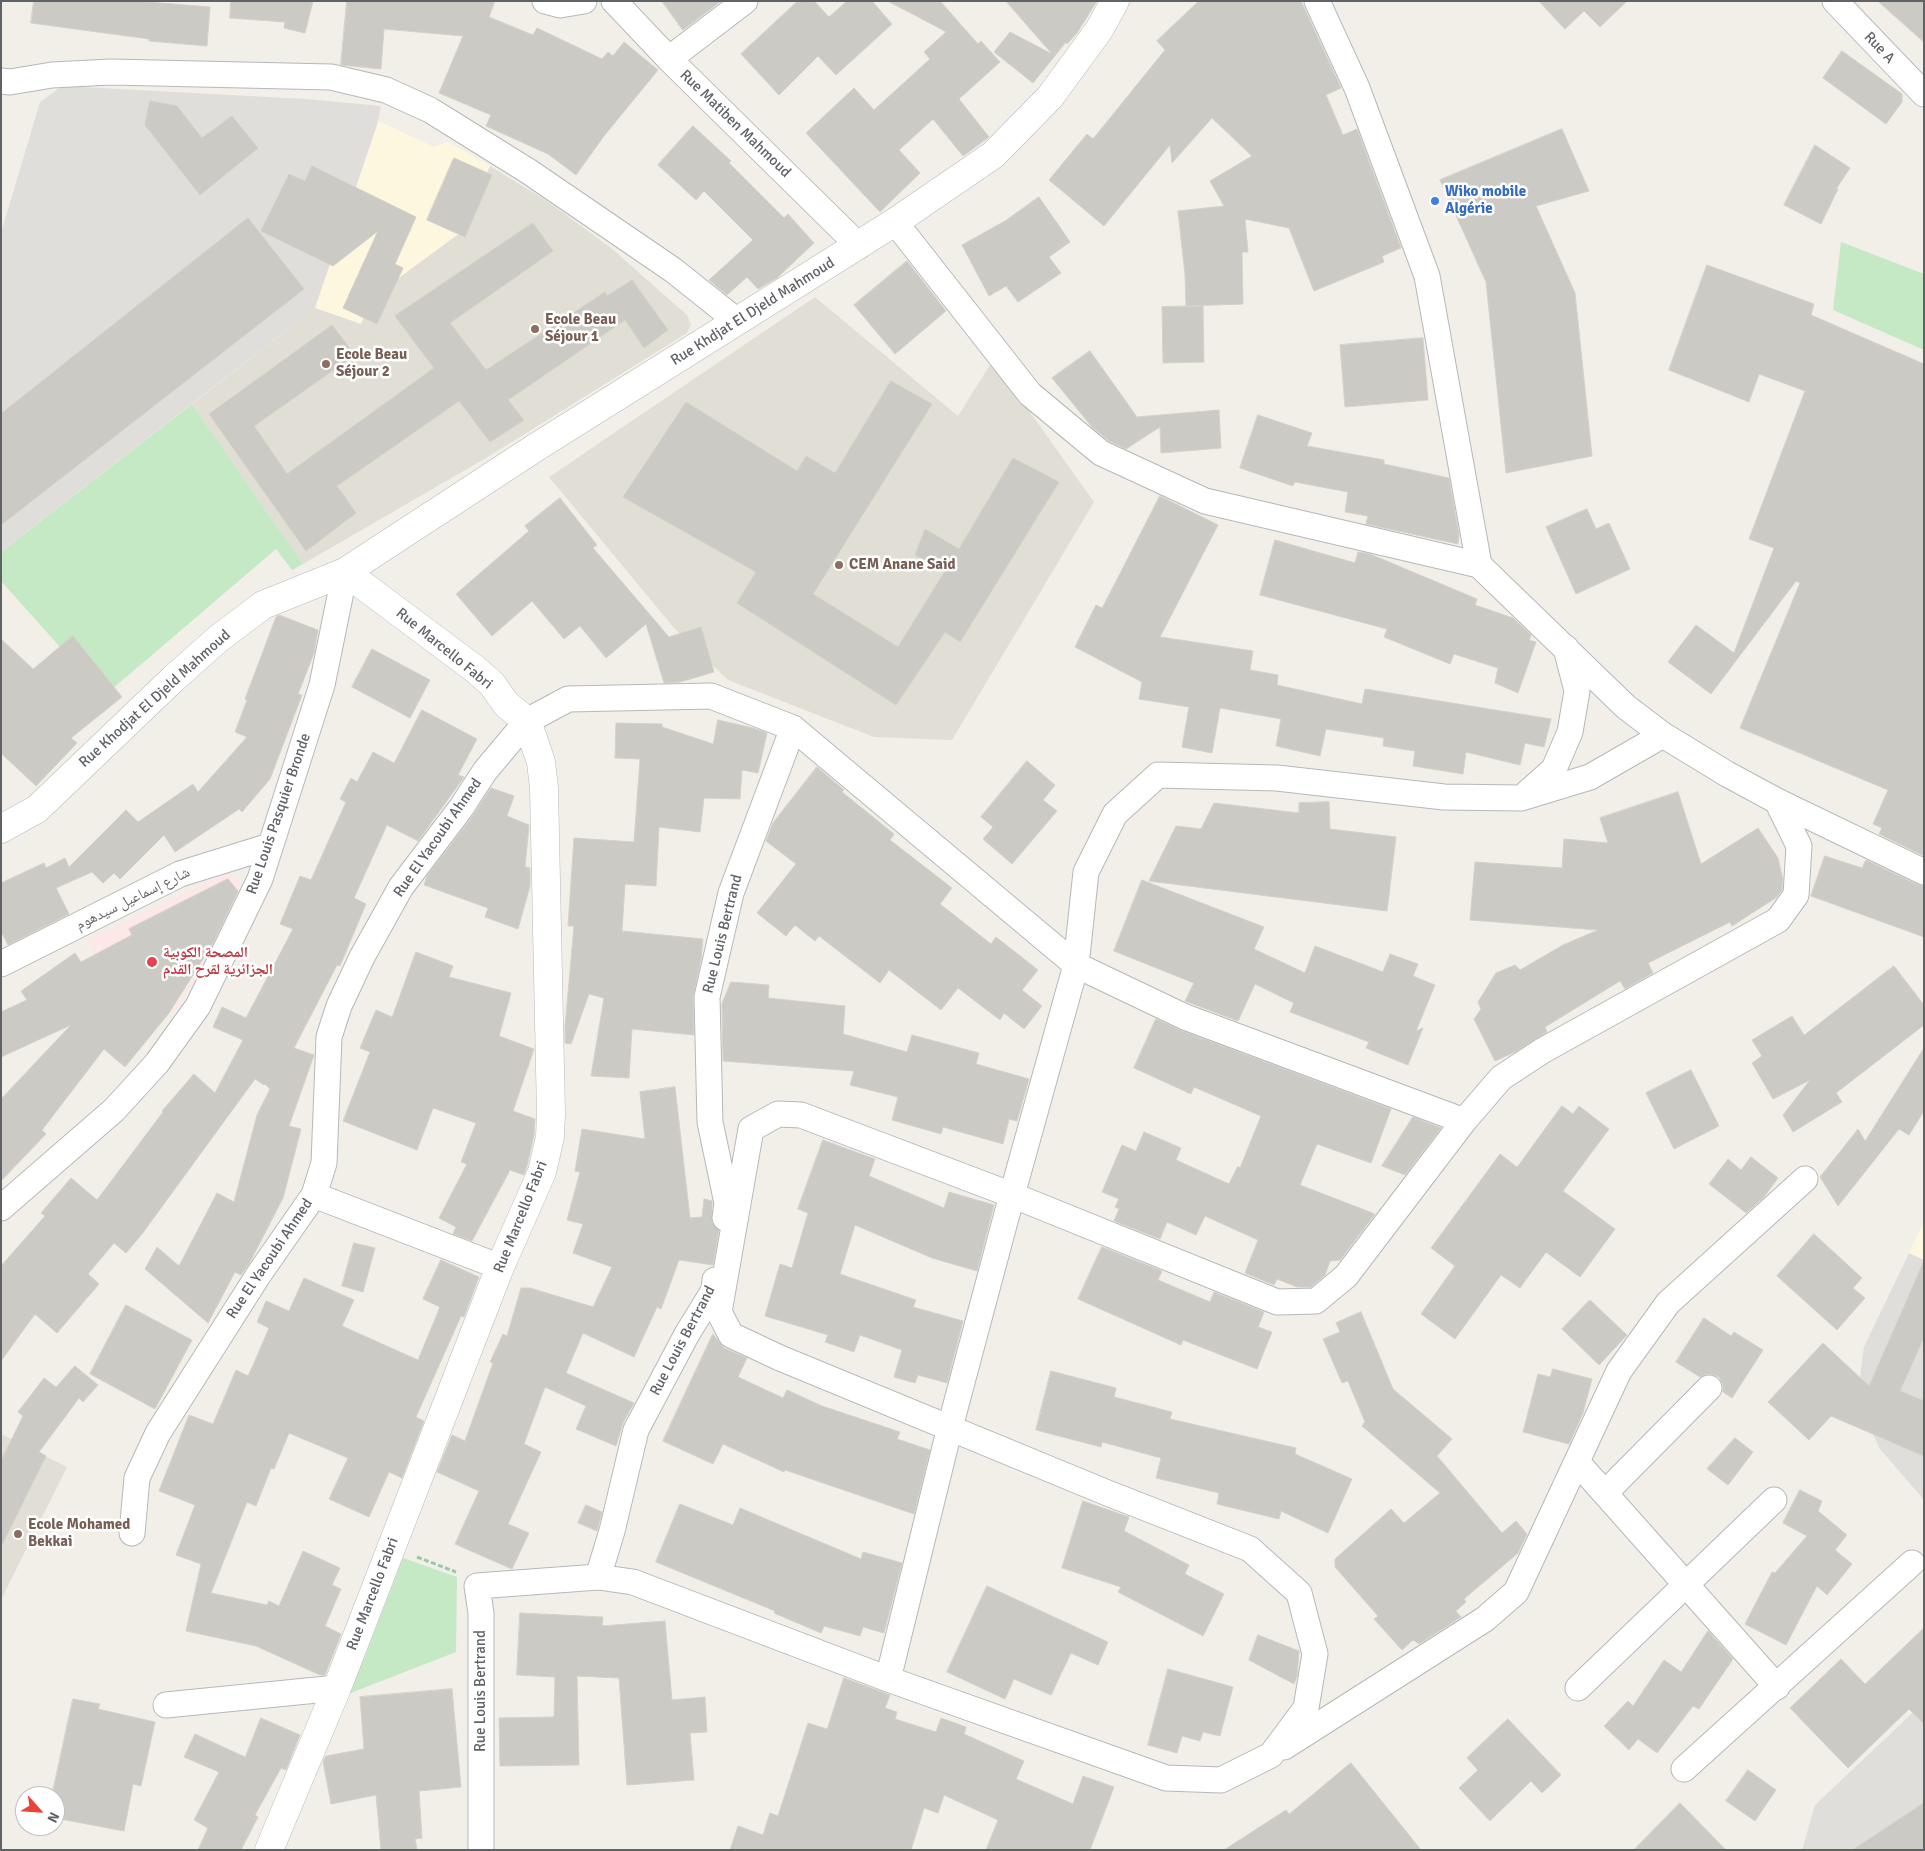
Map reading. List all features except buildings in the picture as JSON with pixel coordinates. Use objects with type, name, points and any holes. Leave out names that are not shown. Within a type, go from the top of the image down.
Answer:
[{"type":"street","points":[[545,1],[560,5],[584,1]]},
{"type":"street","name":"Rue Matiben Mahmoud","points":[[614,1],[668,59],[859,246]]},
{"type":"street","points":[[668,59],[745,1]]},
{"type":"street","name":"Rue Khdjat El Djeld Mahmoud","points":[[345,572],[538,446],[859,246],[993,154],[1050,97],[1099,30],[1115,1]]},
{"type":"street","points":[[1317,1],[1356,88],[1427,276],[1479,565]]},
{"type":"street","name":"Rue A","points":[[1835,1],[1924,94]]},
{"type":"street","points":[[1,81],[10,82],[52,75],[111,72],[331,77],[386,90],[430,110],[528,171],[673,270],[737,322]]},
{"type":"street","points":[[895,222],[1030,394],[1101,453],[1205,501],[1479,565],[1626,707],[1663,735],[1776,801],[1924,872]]},
{"type":"street","name":"Rue Marcello Fabri","points":[[276,1844],[500,1267],[542,1172],[550,1138],[544,788],[541,762],[527,721],[506,704],[492,684],[475,669],[345,572]]},
{"type":"street","name":"Rue Khodjat El Djeld Mahmoud","points":[[1,830],[36,809],[173,679],[218,639],[263,605],[345,572]]},
{"type":"street","name":"Rue Louis Pasquier Bronde","points":[[1,1208],[114,1110],[157,1063],[198,1006],[260,879],[322,685],[345,572]]},
{"type":"street","points":[[1521,798],[1554,769],[1570,732],[1577,691],[1566,648]]},
{"type":"street","points":[[527,721],[568,699],[711,696],[793,728],[1076,965],[1185,1017],[1464,1121]]},
{"type":"street","name":"Rue El Yacoubi Ahmed","points":[[132,1533],[137,1478],[158,1433],[259,1274],[314,1195],[324,1163],[329,1037],[339,1006],[362,957],[401,887],[461,808],[485,771],[527,721]]},
{"type":"street","name":"Rue Louis Bertrand","points":[[598,1577],[612,1531],[636,1430],[687,1334],[714,1290],[727,1203],[710,1122],[707,996],[731,893],[793,728]]},
{"type":"street","points":[[888,1679],[950,1427],[1076,965],[1086,872],[1115,814],[1158,776],[1277,778],[1444,797],[1521,798],[1590,777],[1663,735]]},
{"type":"street","points":[[1271,1755],[1306,1708],[1315,1654],[1298,1592],[1250,1549],[1105,1492],[780,1358],[731,1335],[719,1312],[751,1129],[778,1114],[801,1115],[1012,1195],[1277,1302],[1316,1301],[1346,1276],[1464,1121],[1501,1078],[1542,1051],[1778,920],[1796,895],[1799,846],[1776,801]]},
{"type":"street","name":"شارع إسماعيل سيدهوم","points":[[1,964],[180,874],[270,846]]},
{"type":"street","points":[[477,1586],[598,1577],[633,1582],[888,1679],[1166,1778],[1221,1780],[1271,1755],[1485,1619],[1516,1592],[1619,1371],[1668,1303],[1806,1179]]},
{"type":"street","points":[[314,1195],[500,1267]]},
{"type":"street","points":[[1605,1493],[1709,1388]]},
{"type":"street","points":[[1577,1462],[1777,1687]]},
{"type":"street","points":[[1578,1688],[1774,1500]]},
{"type":"street","points":[[1684,1769],[1777,1687],[1912,1563]]},
{"type":"street","name":"Rue Louis Bertrand","points":[[477,1586],[481,1613],[481,1850]]},
{"type":"street","points":[[166,1705],[337,1688]]},
{"type":"path","points":[[391,1548],[455,1571],[477,1586]]},
{"type":"shaded area","points":[[62,86],[306,99],[381,106],[378,122],[315,308],[2,551],[1,233],[40,102]]},
{"type":"shaded area","points":[[378,121],[434,147],[448,142],[490,166],[460,233],[373,297],[361,324],[315,308]]},
{"type":"shaded area","points":[[490,166],[547,201],[611,248],[687,315],[691,325],[687,333],[486,458],[303,564],[192,404],[315,308],[361,324],[373,297],[460,233]]},
{"type":"shaded area","name":"CEM Anane Said","points":[[815,297],[958,416],[993,360],[1094,502],[952,740],[874,737],[728,680],[674,628],[549,477]]},
{"type":"shaded area","name":"المصحة الكوبية الجزائرية لقرح القدم","points":[[229,871],[247,891],[175,1012],[142,989],[116,996],[88,940]]},
{"type":"shaded area","points":[[1924,1221],[1924,1260],[1909,1253]]},
{"type":"shaded area","points":[[1909,1253],[1924,1260],[1924,1500],[1880,1449],[1857,1400],[1864,1347]]},
{"type":"shaded area","name":"Ecole Mohamed Bekkai","points":[[1,1434],[67,1467],[1,1600]]},
{"type":"shaded area","points":[[1924,1702],[1924,1850],[1802,1850],[1815,1805]]},
{"type":"green space","points":[[1841,242],[1924,274],[1924,350],[1833,310]]},
{"type":"green space","points":[[192,404],[303,564],[292,570],[276,549],[104,696],[1,581],[1,552]]},
{"type":"green space","points":[[403,1558],[457,1577],[456,1652],[348,1694],[366,1654]]},
{"type":"place","name":"Wiko mobile Algérie","points":[[1435,201]]},
{"type":"place","name":"Ecole Beau Séjour 1","points":[[535,329]]},
{"type":"place","name":"Ecole Beau Séjour 2","points":[[326,364]]},
{"type":"place","name":"CEM Anane Said","points":[[839,565]]},
{"type":"place","name":"المصحة الكوبية الجزائرية لقرح القدم","points":[[152,962]]},
{"type":"place","name":"Ecole Mohamed Bekkai","points":[[18,1534]]}]
